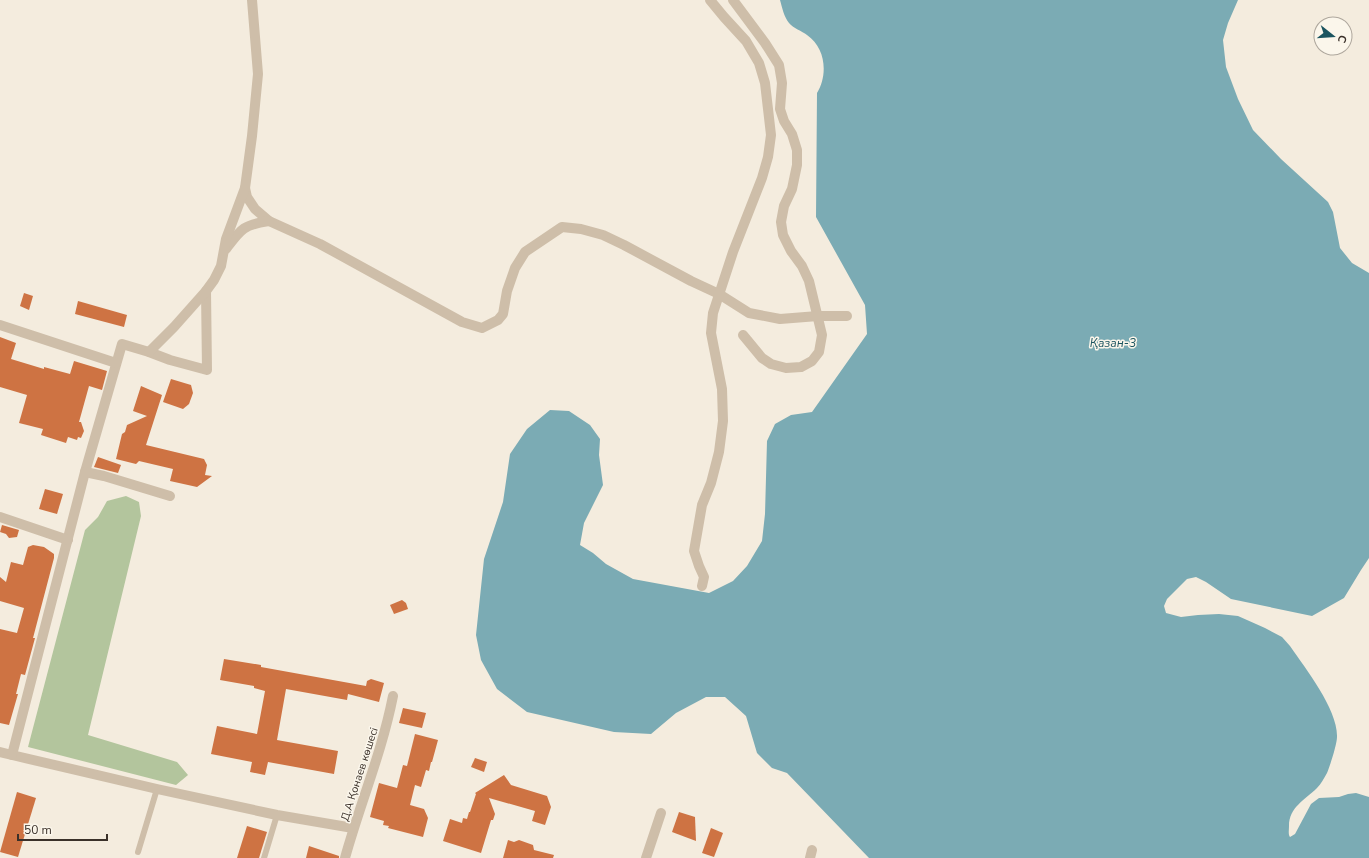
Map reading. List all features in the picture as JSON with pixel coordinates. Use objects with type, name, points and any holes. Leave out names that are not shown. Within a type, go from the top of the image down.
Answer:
[{"type":"street","points":[[149,352],[206,291],[222,266],[226,239],[244,188],[252,136],[258,74],[252,0]]},
{"type":"street","points":[[702,586],[704,577],[694,551],[702,505],[711,483],[719,452],[723,420],[722,389],[711,333],[713,312],[744,221],[762,178],[768,157],[771,135],[765,83],[759,63],[746,41],[724,18],[710,0]]},
{"type":"street","points":[[733,0],[779,64],[782,83],[780,109],[784,121],[792,134],[797,150],[797,165],[792,188],[784,206],[781,222],[783,235],[791,251],[802,266],[809,281],[822,335],[819,352],[812,361],[801,367],[786,368],[771,364],[762,358],[743,335]]},
{"type":"street","points":[[244,188],[247,197],[255,209],[269,221],[320,244],[462,322],[482,328],[498,320],[503,314],[507,291],[515,268],[525,252],[562,227],[581,229],[603,235],[651,258],[690,281],[719,294],[749,313],[780,320],[818,316],[847,316]]},
{"type":"street","points":[[225,249],[240,230],[254,223],[269,221]]},
{"type":"street","points":[[12,755],[86,472],[122,344],[206,370],[206,291]]},
{"type":"street","points":[[0,325],[116,362]]},
{"type":"street","points":[[86,472],[170,496]]},
{"type":"street","points":[[0,517],[68,540]]},
{"type":"street","name":"Д.А Қонаев көшесі","points":[[348,857],[353,828],[369,786],[387,727],[393,696]]},
{"type":"street","points":[[0,752],[156,789],[277,815],[353,828]]},
{"type":"street","points":[[646,858],[661,813]]},
{"type":"lane","points":[[138,852],[156,789]]},
{"type":"lane","points":[[264,858],[277,815]]},
{"type":"green space","points":[[126,496],[139,502],[141,516],[88,735],[177,762],[188,775],[176,785],[28,747],[85,530],[98,517],[107,501]]},
{"type":"water","name":"Қазан-3","points":[[780,0],[1238,0],[1228,23],[1223,40],[1226,67],[1238,99],[1253,130],[1281,159],[1328,202],[1333,212],[1340,248],[1352,263],[1369,273],[1369,558],[1344,598],[1312,616],[1231,599],[1196,577],[1187,579],[1167,599],[1164,606],[1166,613],[1181,617],[1219,614],[1238,616],[1282,637],[1290,646],[1327,702],[1336,726],[1337,737],[1336,745],[1324,779],[1298,804],[1292,814],[1289,826],[1289,836],[1290,837],[1295,834],[1311,804],[1319,798],[1339,797],[1356,793],[1369,797],[1369,858],[869,858],[787,773],[772,768],[757,753],[746,716],[725,697],[706,697],[676,713],[651,734],[614,732],[527,712],[497,689],[481,660],[476,635],[484,559],[503,502],[510,454],[527,429],[550,410],[569,411],[590,425],[600,439],[599,455],[603,485],[584,523],[580,545],[593,553],[606,564],[633,579],[709,593],[733,581],[747,566],[762,541],[765,514],[767,441],[775,424],[791,415],[812,412],[867,334],[865,305],[816,217],[817,93],[821,86],[824,70],[821,54],[813,40],[787,21]]},
{"type":"building","points":[[24,293],[33,296],[29,310],[20,306]]},
{"type":"building","points":[[78,301],[127,315],[124,327],[75,314]]},
{"type":"building","points":[[0,337],[16,343],[11,359],[44,369],[44,367],[70,374],[74,361],[107,371],[102,390],[89,386],[79,422],[81,422],[84,431],[81,438],[78,437],[77,440],[68,437],[66,443],[41,435],[43,429],[19,423],[27,395],[0,387]]},
{"type":"building","points":[[171,379],[191,385],[193,393],[189,404],[183,409],[163,402]]},
{"type":"building","points":[[141,386],[162,395],[146,445],[204,459],[207,465],[205,475],[212,476],[197,487],[170,481],[173,469],[139,461],[136,464],[116,459],[122,434],[125,432],[127,425],[147,416],[133,411]]},
{"type":"building","points":[[98,457],[121,465],[118,473],[94,467]]},
{"type":"building","points":[[45,489],[63,494],[57,514],[39,509]]},
{"type":"building","points":[[2,525],[19,530],[17,537],[9,538],[6,534],[0,532]]},
{"type":"building","points":[[33,545],[44,547],[54,554],[54,558],[33,638],[35,638],[25,675],[21,674],[16,694],[18,694],[9,725],[0,723],[0,629],[17,633],[24,608],[0,601],[0,577],[6,582],[11,562],[23,565],[28,547]]},
{"type":"building","points":[[402,600],[406,603],[408,609],[394,614],[390,605]]},
{"type":"building","points":[[224,659],[366,686],[367,681],[371,679],[384,683],[379,702],[348,694],[347,700],[286,689],[277,740],[338,751],[334,774],[268,762],[265,775],[250,772],[252,762],[211,754],[217,726],[257,734],[265,691],[254,688],[254,686],[220,680]]},
{"type":"building","points":[[403,708],[426,713],[422,728],[399,723]]},
{"type":"building","points":[[415,734],[438,740],[429,771],[426,770],[421,787],[415,785],[410,805],[424,809],[428,818],[423,837],[388,828],[389,826],[383,825],[384,821],[370,817],[379,783],[397,788],[403,765],[407,766]]},
{"type":"building","points":[[475,758],[487,762],[484,772],[471,767]]},
{"type":"building","points":[[504,775],[511,785],[547,796],[551,807],[545,825],[532,821],[535,811],[489,798],[495,814],[493,820],[491,820],[481,853],[443,841],[450,819],[462,823],[463,818],[467,819],[476,794],[475,793]]},
{"type":"building","points":[[17,792],[36,798],[18,857],[0,852]]},
{"type":"building","points":[[679,812],[695,817],[696,841],[672,832]]},
{"type":"building","points":[[247,826],[267,832],[259,858],[237,858]]},
{"type":"building","points":[[711,828],[723,833],[714,857],[702,853]]},
{"type":"building","points":[[508,840],[514,842],[519,840],[533,845],[534,850],[554,855],[553,858],[503,858]]},
{"type":"building","points":[[309,846],[339,856],[339,858],[306,858]]}]
